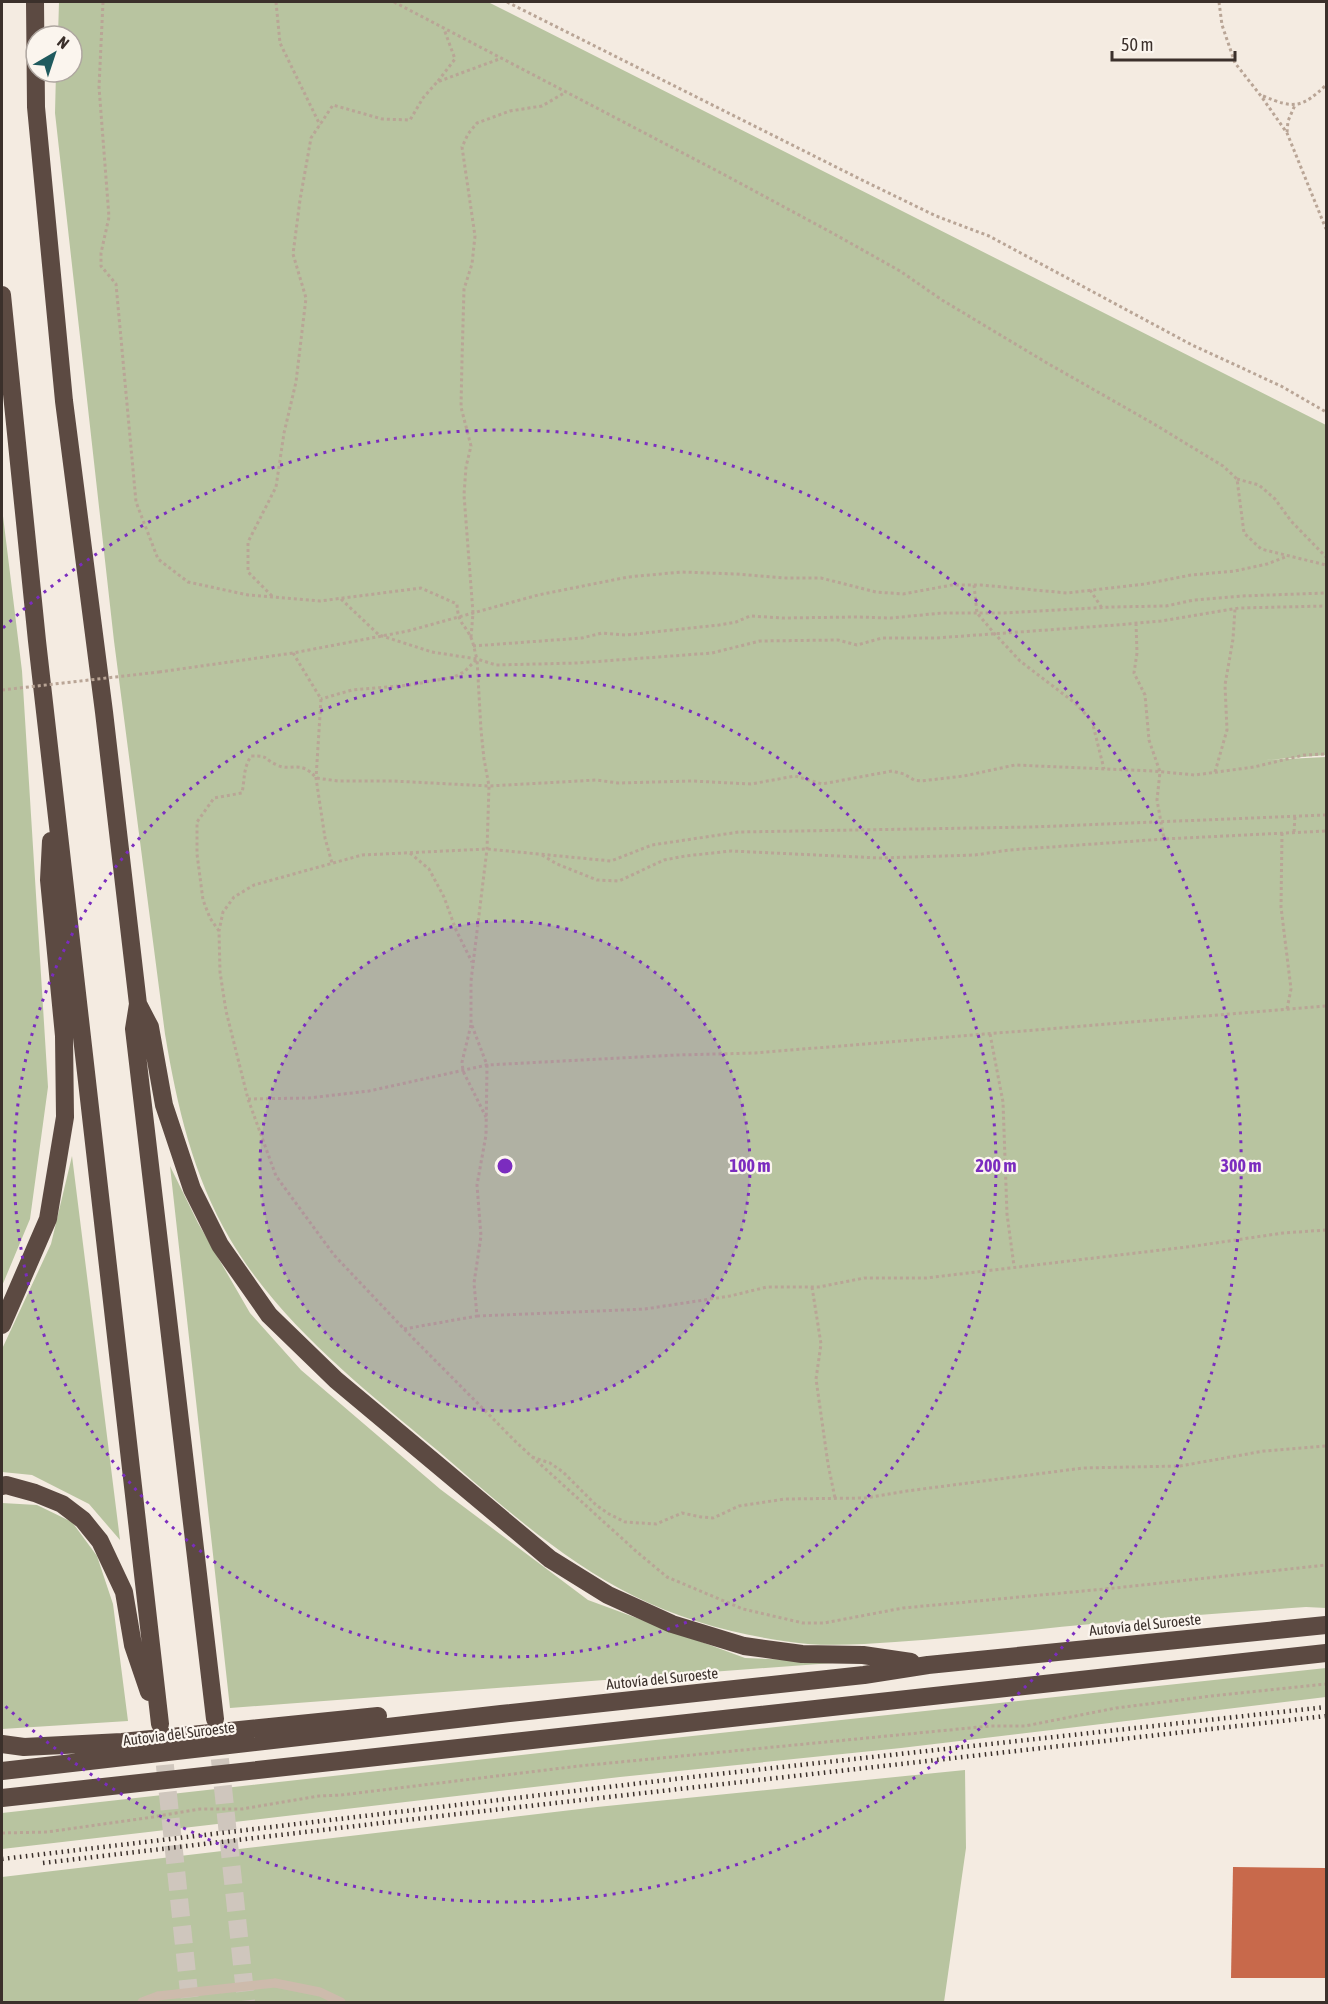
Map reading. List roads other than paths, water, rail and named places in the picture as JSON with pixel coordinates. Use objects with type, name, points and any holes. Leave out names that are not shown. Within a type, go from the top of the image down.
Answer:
[{"type":"highway","points":[[36,2],[36,107],[64,401],[104,712],[138,1004],[134,1029],[215,1719]]},
{"type":"highway","points":[[2,295],[54,792],[160,1724],[133,1645],[124,1592],[100,1541],[83,1520],[62,1504],[35,1493],[6,1485],[2,1486]]},
{"type":"highway","points":[[2,1325],[48,1219],[65,1117],[64,1036],[49,880],[54,792]]},
{"type":"highway","points":[[138,1004],[150,1027],[164,1105],[192,1189],[220,1245],[270,1315],[336,1380],[380,1418],[550,1559],[608,1595],[672,1624],[744,1646],[802,1654],[863,1655],[928,1665]]},
{"type":"highway","name":"Autovía del Suroeste","points":[[2,1772],[501,1714],[864,1675],[928,1665],[1326,1625]]},
{"type":"highway","points":[[2,1798],[1326,1653]]},
{"type":"highway","points":[[2,1744],[24,1747],[122,1742],[482,1706],[501,1714]]},
{"type":"lane","points":[[142,2002],[158,1996],[275,1983],[320,1992],[340,2002]]},
{"type":"tunnel","points":[[217,1732],[246,2002]]},
{"type":"tunnel","points":[[162,1738],[190,2002]]},
{"type":"railway","points":[[2,1859],[709,1775],[1326,1707]]},
{"type":"railway","points":[[43,1863],[1326,1716]]}]
